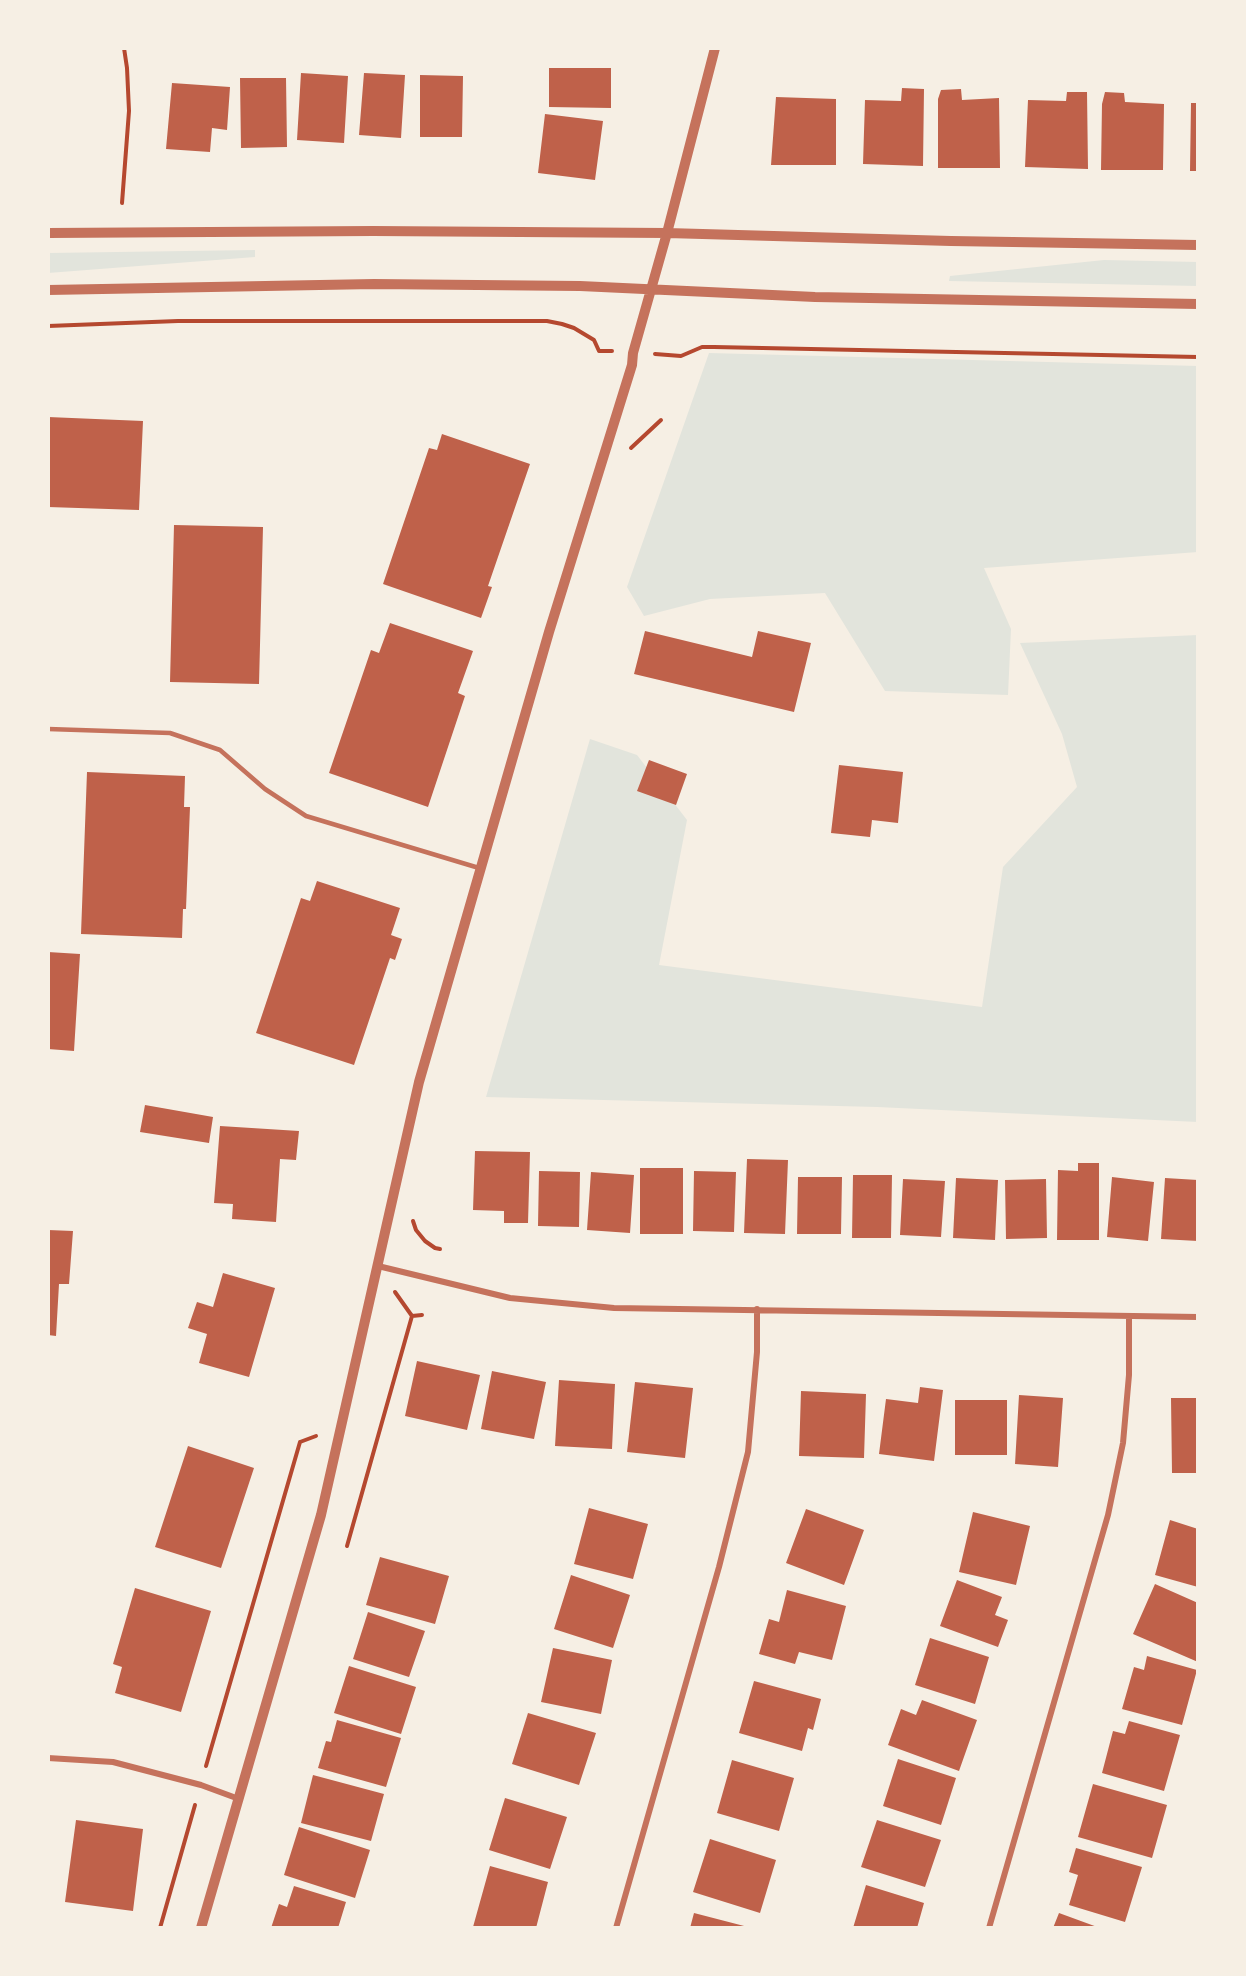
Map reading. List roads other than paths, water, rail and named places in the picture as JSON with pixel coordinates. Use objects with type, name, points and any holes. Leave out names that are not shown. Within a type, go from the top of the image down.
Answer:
[{"type":"street","points":[[201,1928],[321,1515],[419,1082],[552,621],[632,365],[633,352],[667,233],[715,48]]},
{"type":"street","points":[[48,233],[373,231],[667,233],[940,241],[1198,245]]},
{"type":"street","points":[[48,290],[374,284],[580,286],[826,298],[1198,304]]},
{"type":"street","points":[[378,1266],[510,1298],[614,1308],[1198,1317]]},
{"type":"street","points":[[616,1928],[719,1567],[748,1452],[757,1352],[757,1309]]},
{"type":"street","points":[[989,1928],[1108,1515],[1124,1432],[1129,1375],[1129,1316]]},
{"type":"street","points":[[48,1758],[72,1758],[123,1765],[201,1785],[239,1799]]},
{"type":"lane","points":[[48,729],[170,733],[220,750],[265,789],[306,816],[479,868]]}]
